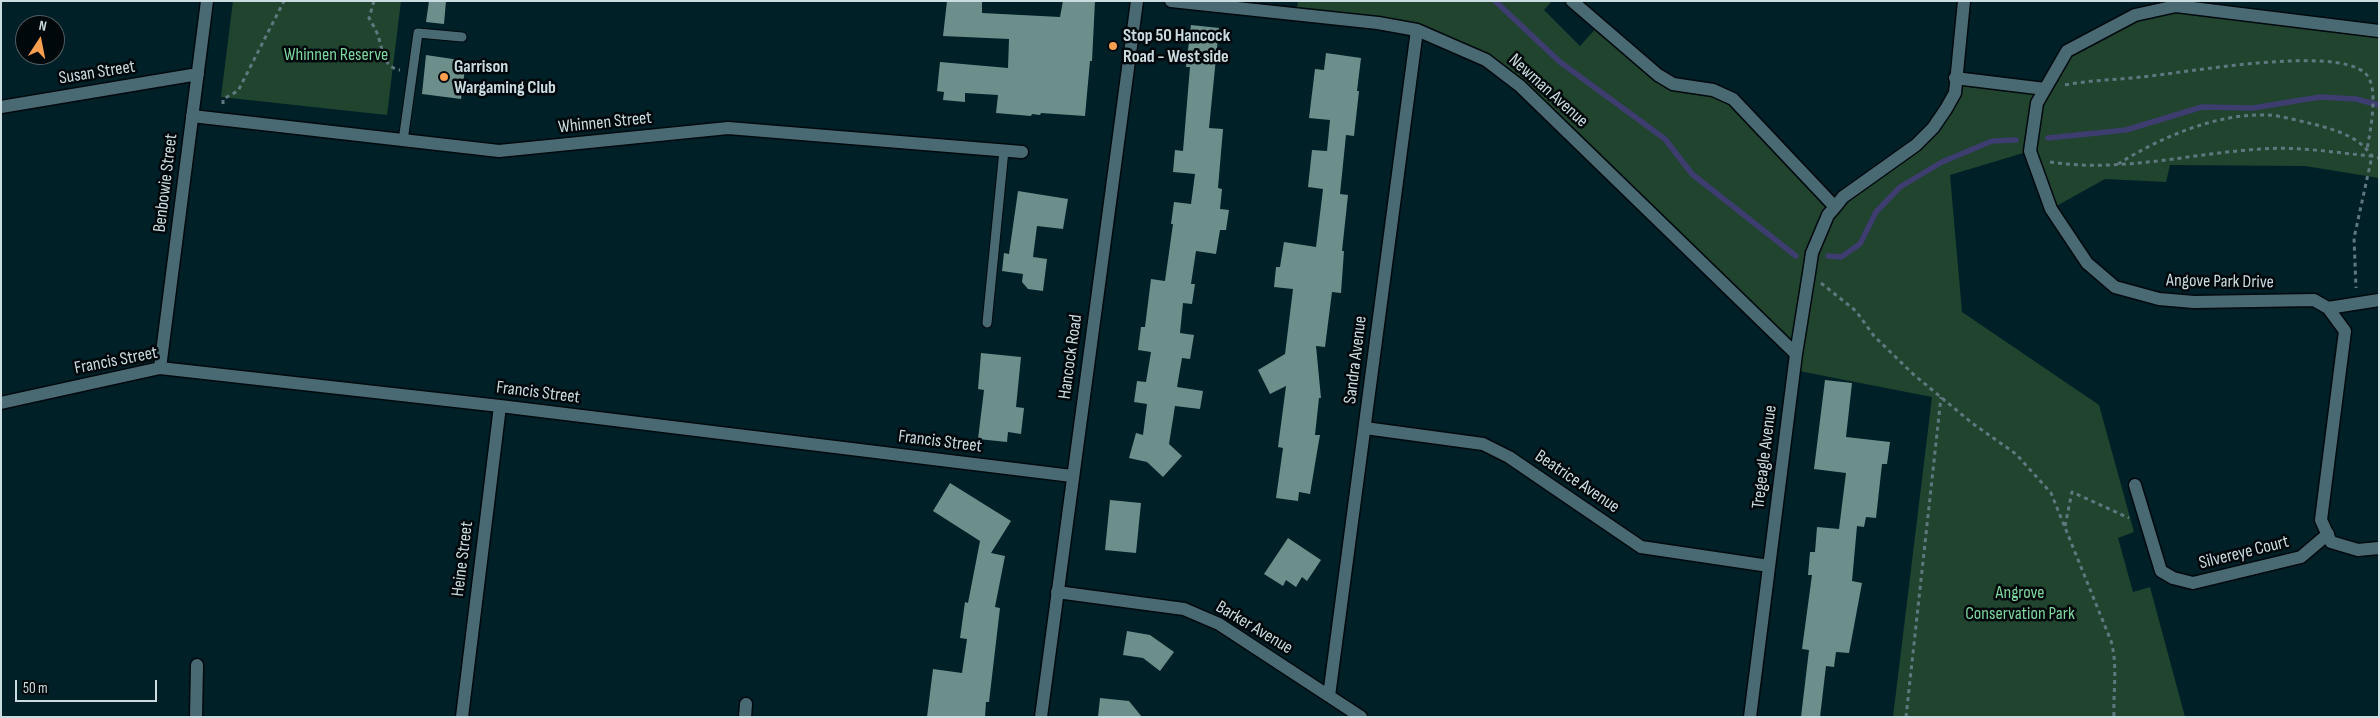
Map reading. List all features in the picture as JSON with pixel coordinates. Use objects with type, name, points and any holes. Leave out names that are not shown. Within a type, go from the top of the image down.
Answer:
[{"type":"street","name":"Benbowie Street","points":[[160,368],[207,1]]},
{"type":"street","name":"Hancock Road","points":[[1041,717],[1137,1]]},
{"type":"street","name":"Newman Avenue","points":[[1171,1],[1378,23],[1417,30],[1486,60],[1520,86],[1796,354]]},
{"type":"street","points":[[1572,1],[1658,74],[1673,84],[1714,90],[1733,99],[1835,207]]},
{"type":"street","name":"Tregeagle Avenue","points":[[1750,717],[1796,354],[1812,253],[1828,215],[1843,197],[1916,145],[1933,128],[1954,93],[1964,1]]},
{"type":"street","name":"Angove Park Drive","points":[[2328,308],[2314,300],[2194,302],[2159,299],[2115,287],[2087,263],[2051,209],[2030,151],[2036,103],[2067,51],[2136,15],[2176,6],[2379,31]]},
{"type":"street","name":"Sandra Avenue","points":[[1329,696],[1417,30]]},
{"type":"street","name":"Susan Street","points":[[1,106],[198,74]]},
{"type":"street","points":[[1955,78],[2045,89]]},
{"type":"street","name":"Whinnen Street","points":[[192,116],[499,151],[728,128],[1022,152]]},
{"type":"street","points":[[2379,300],[2328,308],[2345,331],[2321,520],[2331,542],[2358,550],[2379,548]]},
{"type":"street","name":"Francis Street","points":[[1,403],[160,368],[500,406],[1072,476]]},
{"type":"street","name":"Heine Street","points":[[462,717],[500,406]]},
{"type":"street","name":"Beatrice Avenue","points":[[1365,428],[1483,444],[1509,457],[1641,547],[1769,566]]},
{"type":"street","name":"Silvereye Court","points":[[2135,485],[2162,571],[2173,578],[2194,583],[2301,557],[2328,534]]},
{"type":"street","name":"Barker Avenue","points":[[1057,592],[1184,609],[1219,624],[1361,717]]},
{"type":"street","points":[[196,717],[197,665]]},
{"type":"street","points":[[745,717],[746,704]]},
{"type":"lane","points":[[403,140],[418,33],[462,37]]},
{"type":"lane","points":[[987,324],[1004,150]]},
{"type":"path","points":[[220,119],[223,100],[238,91],[285,1]]},
{"type":"path","points":[[374,1],[369,18],[379,36],[386,61],[394,70],[413,72]]},
{"type":"path","points":[[2045,89],[2092,80],[2140,77],[2212,68],[2306,61],[2351,64],[2366,73],[2374,85],[2372,118],[2367,150]]},
{"type":"path","points":[[2116,165],[2135,153],[2198,126],[2248,115],[2270,115],[2332,129],[2346,134],[2372,156]]},
{"type":"path","points":[[2033,158],[2071,165],[2142,164],[2264,148],[2379,158]]},
{"type":"path","points":[[2356,303],[2354,238],[2372,156]]},
{"type":"path","points":[[1809,273],[1856,311],[1874,336],[1941,397],[1972,423],[2016,454],[2052,492],[2086,582],[2104,618],[2116,659],[2113,694],[2114,717]]},
{"type":"path","points":[[1906,717],[1941,397]]},
{"type":"path","points":[[2065,526],[2072,492],[2136,521],[2146,519]]},
{"type":"green space","name":"Whinnen Reserve","points":[[233,1],[401,1],[387,115],[221,97]]},
{"type":"green space","name":"Angrove Conservation Park","points":[[1298,1],[1552,1],[1544,10],[1580,46],[1599,25],[1658,75],[1733,99],[1835,207],[1852,190],[1916,145],[1954,93],[1955,78],[2045,89],[2067,51],[2135,15],[2176,6],[2379,31],[2379,178],[2305,166],[2170,165],[2166,182],[2105,179],[2051,209],[2030,151],[1950,175],[1962,312],[2099,405],[2134,532],[2118,538],[2133,592],[2150,587],[2185,717],[1893,717],[1932,397],[1794,370],[1796,354],[1520,86],[1440,38],[1296,14]]},
{"type":"building","points":[[429,1],[446,1],[444,24],[426,22]]},
{"type":"building","points":[[947,1],[982,1],[982,13],[1060,17],[1063,1],[1095,1],[1092,61],[1090,61],[1085,116],[1041,113],[1040,115],[1032,114],[1031,116],[996,113],[998,95],[965,93],[965,102],[943,100],[944,92],[937,91],[940,62],[1008,68],[1009,39],[943,36]]},
{"type":"building","points":[[1191,25],[1219,28],[1209,128],[1223,129],[1218,188],[1222,189],[1220,209],[1229,210],[1226,230],[1220,230],[1216,254],[1196,251],[1191,284],[1195,284],[1192,304],[1183,303],[1180,333],[1194,335],[1190,359],[1182,358],[1177,387],[1203,391],[1200,409],[1175,406],[1169,444],[1182,456],[1163,477],[1147,462],[1129,458],[1136,433],[1143,435],[1147,404],[1134,402],[1137,381],[1146,382],[1151,352],[1138,350],[1141,327],[1145,327],[1151,279],[1165,281],[1174,202],[1191,204],[1195,174],[1173,172],[1175,150],[1183,151],[1190,67],[1186,67]]},
{"type":"building","points":[[1326,53],[1361,58],[1357,91],[1359,91],[1354,136],[1346,135],[1340,194],[1348,195],[1342,251],[1344,251],[1341,293],[1332,292],[1325,347],[1316,346],[1321,398],[1319,398],[1315,435],[1320,435],[1310,494],[1299,492],[1298,501],[1276,498],[1283,448],[1278,447],[1286,386],[1270,394],[1258,370],[1285,354],[1293,289],[1274,287],[1276,267],[1280,267],[1284,242],[1316,247],[1323,189],[1308,187],[1312,150],[1327,151],[1330,120],[1309,118],[1315,69],[1324,70]]},
{"type":"building","name":"Garrison Wargaming Club","points":[[426,55],[466,61],[461,99],[422,94]]},
{"type":"building","points":[[1018,191],[1068,199],[1063,229],[1037,226],[1033,257],[1047,259],[1043,291],[1028,289],[1022,282],[1023,274],[1002,271],[1004,253],[1009,254]]},
{"type":"building","points":[[981,353],[1021,357],[1016,407],[1024,408],[1021,434],[1008,432],[1007,442],[978,439],[984,390],[978,389]]},
{"type":"building","points":[[1825,380],[1852,383],[1846,437],[1890,442],[1887,464],[1882,464],[1876,518],[1866,517],[1864,527],[1857,526],[1852,581],[1862,583],[1849,653],[1836,652],[1834,667],[1826,666],[1820,717],[1801,717],[1809,650],[1802,649],[1812,575],[1808,575],[1810,552],[1815,552],[1817,527],[1839,529],[1846,473],[1814,469]]},
{"type":"building","points":[[950,483],[1011,521],[991,553],[1005,556],[995,607],[1000,608],[989,702],[986,702],[985,717],[927,717],[933,669],[962,673],[967,639],[960,638],[965,602],[968,603],[980,541],[933,511]]},
{"type":"building","points":[[1110,500],[1141,503],[1136,553],[1105,550]]},
{"type":"building","points":[[1288,538],[1321,560],[1307,581],[1302,577],[1296,587],[1286,580],[1283,586],[1264,574]]},
{"type":"building","points":[[1127,631],[1150,635],[1174,652],[1160,671],[1143,658],[1123,655]]},
{"type":"building","points":[[1100,698],[1129,701],[1142,717],[1098,717]]},
{"type":"waterway","points":[[1495,1],[1560,62],[1665,139],[1692,174],[1796,256]]},
{"type":"waterway","points":[[2048,138],[2126,130],[2202,107],[2253,108],[2320,97],[2356,99],[2379,105]]},
{"type":"waterway","points":[[1828,256],[1841,257],[1860,244],[1876,212],[1900,187],[1942,162],[1992,141],[2016,140]]},
{"type":"place","name":"Stop 50 Hancock Road - West side","points":[[1113,46]]},
{"type":"place","name":"Garrison Wargaming Club","points":[[444,77]]}]
